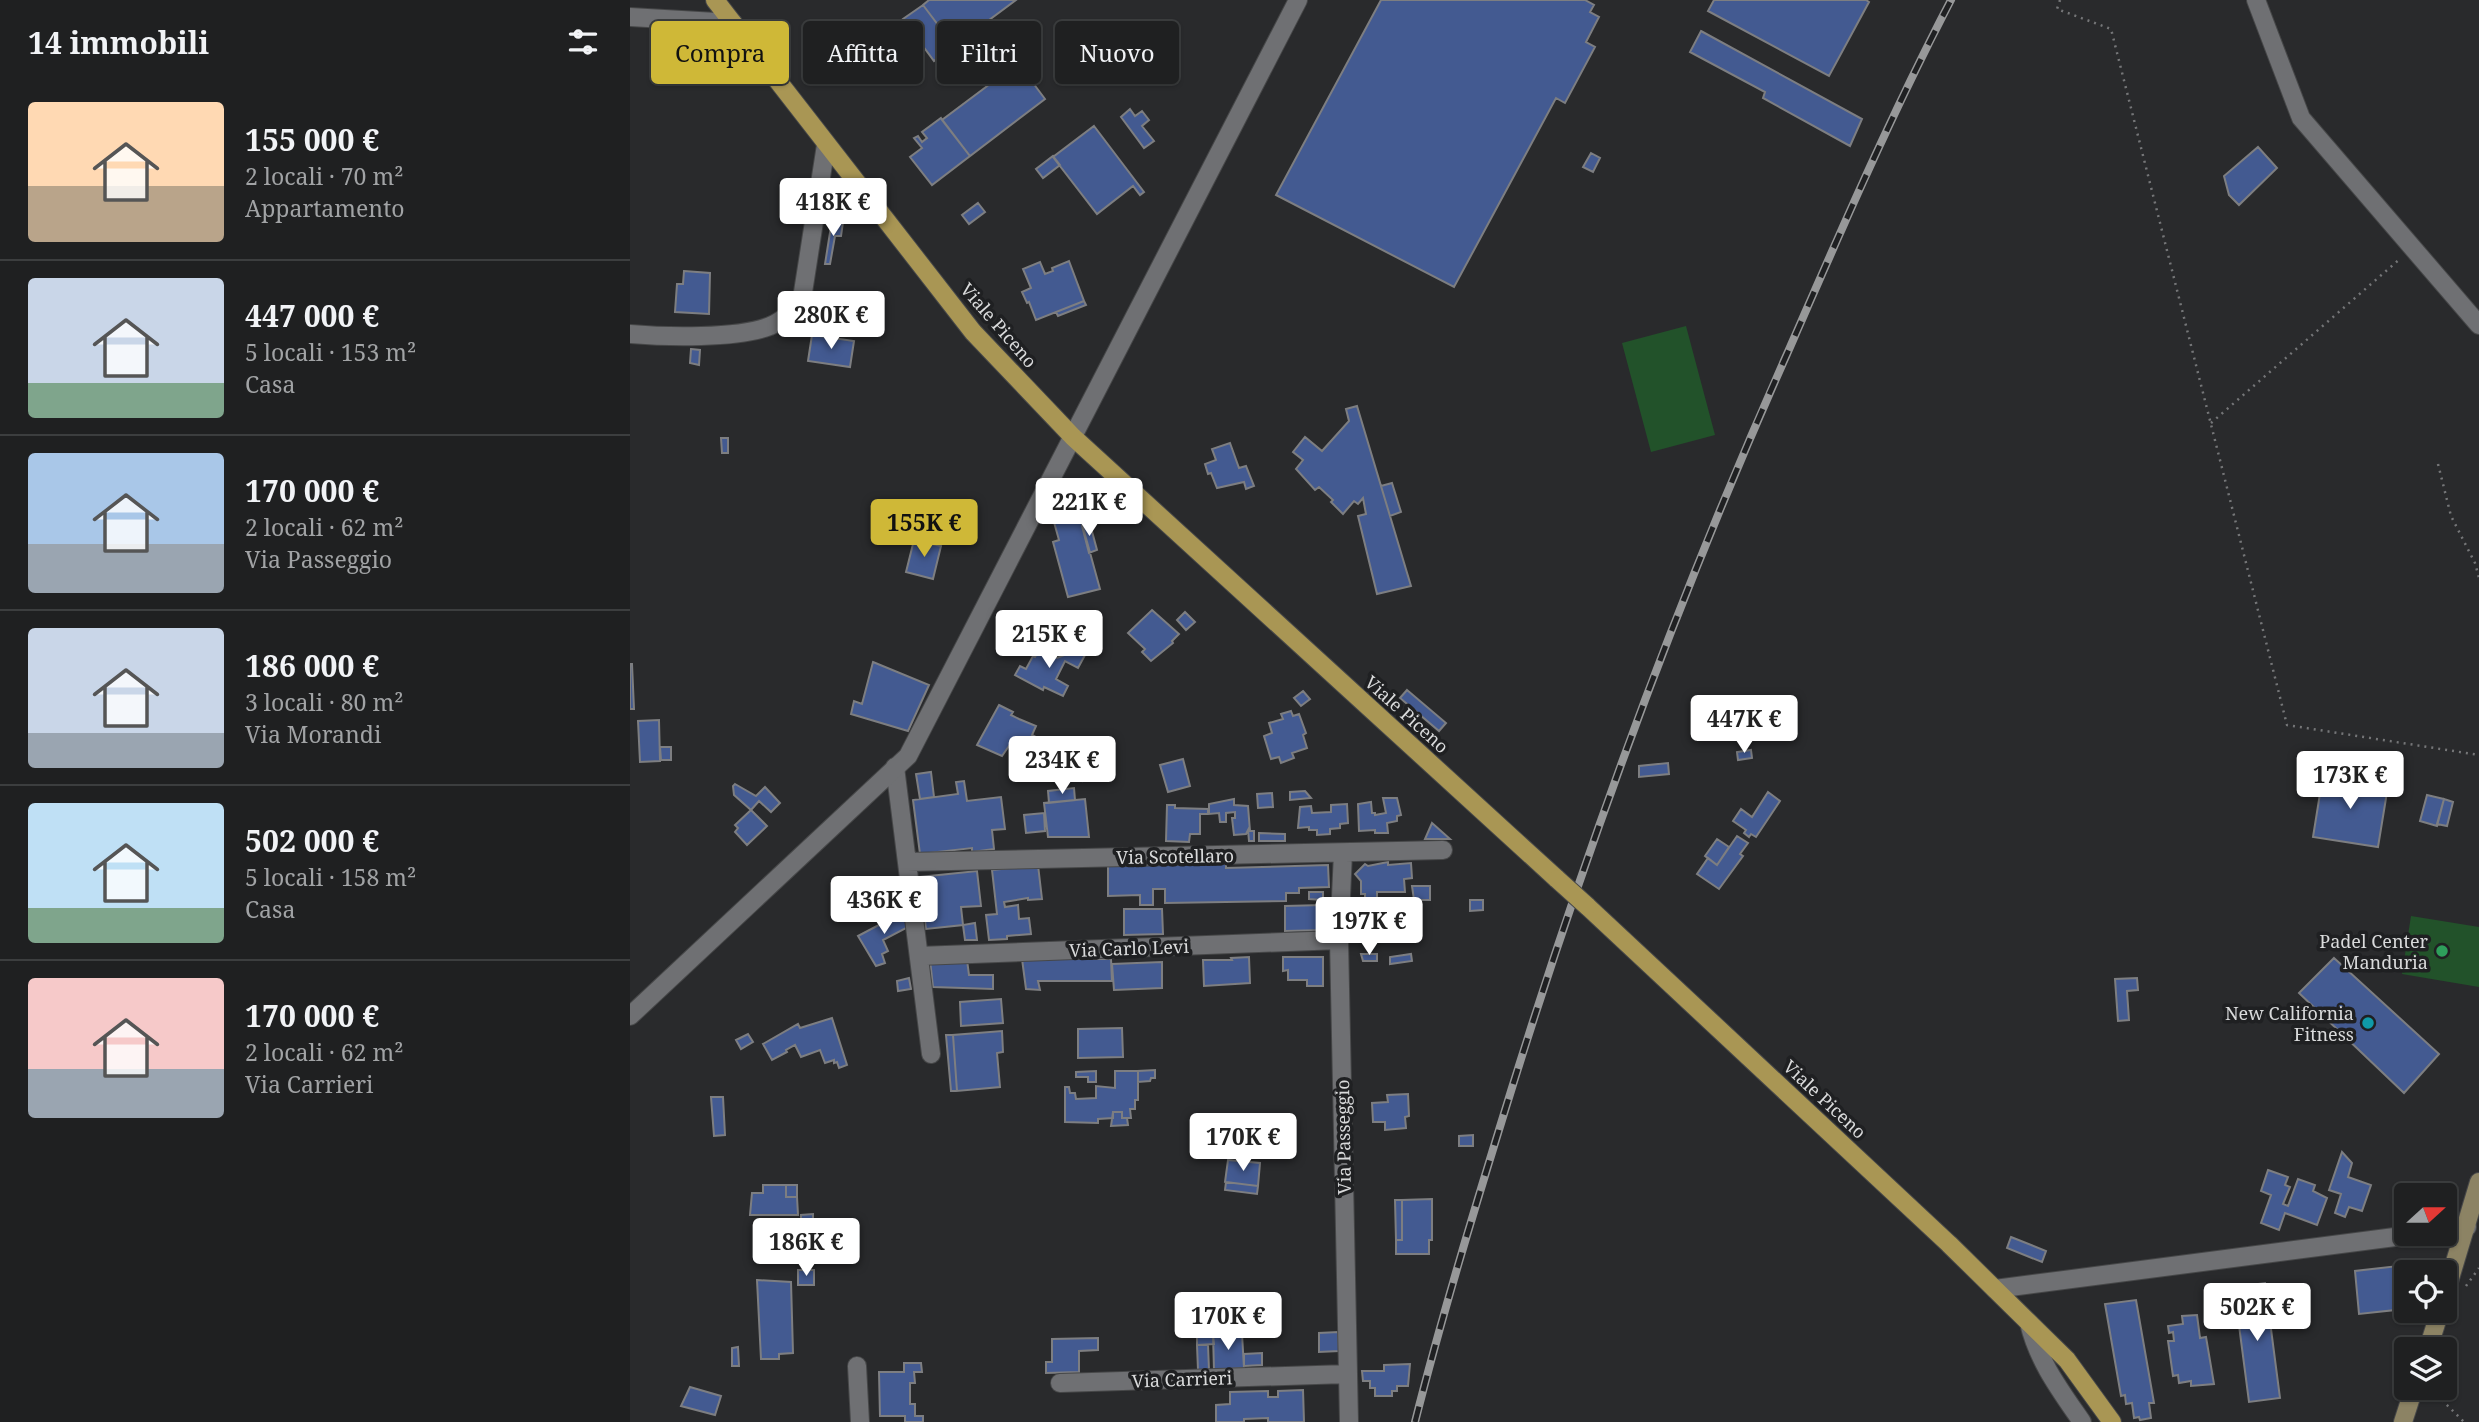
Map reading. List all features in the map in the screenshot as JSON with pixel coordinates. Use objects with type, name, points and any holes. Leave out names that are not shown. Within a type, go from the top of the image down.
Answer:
[{"type":"main road","name":"Viale Piceno","points":[[715,0],[731,21]]},
{"type":"main road","name":"Viale Piceno","points":[[780,84],[973,332],[1073,437],[1587,906],[1949,1244],[2067,1360],[2112,1422]]},
{"type":"main road","points":[[2456,1260],[2479,1182]]},
{"type":"main road","points":[[2403,1422],[2410,1400]]},
{"type":"street","points":[[630,1016],[908,755],[1298,0]]},
{"type":"street","points":[[2256,0],[2301,118],[2479,325]]},
{"type":"street","points":[[630,17],[699,21]]},
{"type":"street","points":[[630,334],[662,337],[740,333],[771,326],[801,305],[826,145]]},
{"type":"street","points":[[895,767],[931,1055]]},
{"type":"street","name":"Via Scotellaro","points":[[907,862],[1443,850]]},
{"type":"street","name":"Via Passeggio","points":[[1343,853],[1339,940],[1349,1422]]},
{"type":"street","name":"Via Carlo Levi","points":[[919,956],[1339,940]]},
{"type":"street","points":[[2457,1228],[2467,1227]]},
{"type":"street","points":[[1995,1289],[2394,1237]]},
{"type":"street","points":[[2029,1323],[2035,1348],[2082,1422]]},
{"type":"street","points":[[857,1366],[860,1422]]},
{"type":"street","name":"Via Carrieri","points":[[1060,1383],[1347,1374]]},
{"type":"path","points":[[2060,0],[2057,9],[2111,29],[2287,724],[2479,755]]},
{"type":"path","points":[[2211,423],[2412,249]]},
{"type":"path","points":[[2438,464],[2451,516],[2475,563],[2479,578]]},
{"type":"path","points":[[2441,1400],[2463,1422]]},
{"type":"green space","points":[[1686,326],[1715,435],[1651,452],[1622,343]]},
{"type":"green space","name":"Padel Center Manduria","points":[[2411,916],[2479,927],[2479,987],[2402,974]]},
{"type":"building","points":[[929,0],[1016,0],[988,21],[937,21],[937,24],[923,5]]},
{"type":"building","points":[[1381,0],[1585,0],[1594,5],[1590,12],[1599,17],[1586,42],[1595,47],[1565,103],[1556,98],[1454,287],[1276,195]]},
{"type":"building","points":[[1714,0],[1869,2],[1829,76],[1708,11]]},
{"type":"building","points":[[923,5],[937,24],[937,59],[934,61],[923,46],[923,21],[903,19]]},
{"type":"building","points":[[1701,31],[1862,119],[1850,146],[1763,98],[1765,92],[1690,52]]},
{"type":"building","points":[[990,84],[1034,84],[1045,99],[970,156],[942,120]]},
{"type":"building","points":[[1130,109],[1135,116],[1142,111],[1149,120],[1142,126],[1154,141],[1144,148],[1121,117]]},
{"type":"building","points":[[941,118],[970,156],[932,185],[910,157],[922,148],[914,138],[918,136],[922,142],[927,138],[922,132]]},
{"type":"building","points":[[1094,126],[1144,192],[1140,195],[1133,186],[1097,214],[1053,157]]},
{"type":"building","points":[[2258,147],[2277,168],[2239,205],[2229,195],[2224,176]]},
{"type":"building","points":[[1591,153],[1600,158],[1593,172],[1583,167]]},
{"type":"building","points":[[1053,156],[1060,165],[1043,178],[1036,169]]},
{"type":"building","points":[[978,203],[985,212],[969,224],[962,215]]},
{"type":"building","points":[[832,220],[843,222],[841,236],[835,236],[830,264],[825,264]]},
{"type":"building","points":[[1069,261],[1084,301],[1036,320],[1022,292],[1031,288],[1023,269],[1040,262],[1045,274]]},
{"type":"building","points":[[684,271],[710,273],[709,314],[675,312],[677,284],[683,284]]},
{"type":"building","points":[[1084,301],[1086,305],[1058,316],[1056,312]]},
{"type":"building","points":[[812,335],[854,341],[850,367],[808,361]]},
{"type":"building","points":[[691,349],[700,350],[699,365],[690,363]]},
{"type":"building","points":[[1357,406],[1411,586],[1377,594],[1358,516],[1366,514],[1363,498],[1358,504],[1354,501],[1343,514],[1331,502],[1333,500],[1319,487],[1315,490],[1296,469],[1303,460],[1293,452],[1305,437],[1322,451],[1349,421],[1346,409]]},
{"type":"building","points":[[721,438],[728,438],[728,453],[722,453]]},
{"type":"building","points":[[1230,443],[1239,468],[1246,466],[1254,486],[1246,489],[1244,482],[1217,488],[1211,473],[1208,474],[1205,464],[1216,460],[1212,449]]},
{"type":"building","points":[[1392,483],[1401,512],[1390,516],[1381,486]]},
{"type":"building","points":[[1078,509],[1100,589],[1068,597],[1053,542],[1059,540],[1052,515],[1054,512]]},
{"type":"building","points":[[1090,524],[1097,550],[1089,553],[1082,526]]},
{"type":"building","points":[[914,540],[941,546],[933,579],[906,572]]},
{"type":"building","points":[[1152,610],[1179,634],[1173,643],[1151,661],[1142,652],[1145,649],[1128,633]]},
{"type":"building","points":[[1185,612],[1195,622],[1186,630],[1177,620]]},
{"type":"building","points":[[1040,649],[1057,658],[1077,650],[1085,655],[1078,668],[1065,661],[1056,679],[1068,686],[1063,696],[1044,687],[1043,690],[1015,675],[1020,666],[1026,669]]},
{"type":"building","points":[[873,662],[929,685],[908,731],[851,714],[854,701],[862,704]]},
{"type":"building","points":[[632,664],[634,709],[630,709]]},
{"type":"building","points":[[1407,690],[1446,723],[1439,731],[1400,698]]},
{"type":"building","points":[[1303,691],[1310,699],[1301,706],[1294,698]]},
{"type":"building","points":[[999,705],[1013,712],[1011,715],[1036,726],[1032,735],[1054,747],[1057,741],[1067,745],[1069,741],[1095,755],[1082,781],[1042,771],[1019,761],[1024,753],[1009,746],[1002,756],[977,745]]},
{"type":"building","points":[[1291,711],[1293,716],[1299,714],[1306,733],[1303,735],[1307,748],[1292,753],[1294,758],[1281,763],[1279,757],[1271,759],[1264,736],[1272,733],[1269,723],[1283,719],[1281,714]]},
{"type":"building","points":[[659,720],[660,761],[640,762],[638,721]]},
{"type":"building","points":[[660,747],[671,747],[671,760],[661,760]]},
{"type":"building","points":[[1751,750],[1752,758],[1738,760],[1737,752]]},
{"type":"building","points":[[1183,759],[1190,786],[1168,792],[1160,765]]},
{"type":"building","points":[[1668,763],[1669,774],[1639,777],[1639,766]]},
{"type":"building","points":[[931,772],[934,797],[920,799],[916,774]]},
{"type":"building","points":[[2323,775],[2388,786],[2378,847],[2313,837]]},
{"type":"building","points":[[964,781],[967,801],[1001,797],[1005,829],[992,830],[994,849],[972,852],[972,848],[920,854],[913,800],[958,794],[956,782]]},
{"type":"building","points":[[735,784],[756,796],[765,787],[780,803],[771,812],[759,801],[751,810],[734,795]]},
{"type":"building","points":[[1074,788],[1075,800],[1049,803],[1048,791]]},
{"type":"building","points":[[1305,791],[1311,798],[1290,800],[1290,792]]},
{"type":"building","points":[[1768,792],[1780,801],[1756,837],[1751,834],[1749,837],[1744,833],[1746,830],[1733,821],[1741,809],[1752,817]]},
{"type":"building","points":[[1272,793],[1273,807],[1258,808],[1257,794]]},
{"type":"building","points":[[2427,795],[2444,799],[2437,826],[2420,821]]},
{"type":"building","points":[[1383,798],[1397,798],[1401,815],[1397,816],[1397,821],[1387,823],[1388,833],[1359,831],[1358,804],[1371,802],[1372,813],[1386,813]]},
{"type":"building","points":[[1085,799],[1089,837],[1048,837],[1044,803]]},
{"type":"building","points":[[1234,799],[1234,805],[1248,806],[1250,831],[1254,831],[1254,841],[1249,841],[1248,830],[1246,834],[1234,835],[1232,818],[1235,818],[1235,812],[1226,813],[1226,822],[1220,822],[1219,813],[1209,814],[1209,804]]},
{"type":"building","points":[[2444,799],[2453,802],[2447,826],[2437,824]]},
{"type":"building","points":[[1347,804],[1348,823],[1340,824],[1340,828],[1330,829],[1330,834],[1317,835],[1317,830],[1309,830],[1309,827],[1298,828],[1300,807],[1311,806],[1312,813],[1331,812],[1331,805]]},
{"type":"building","points":[[1167,805],[1175,805],[1175,808],[1208,809],[1208,814],[1200,814],[1200,834],[1190,834],[1189,842],[1166,841]]},
{"type":"building","points":[[751,810],[767,826],[747,845],[735,832],[738,828],[735,825]]},
{"type":"building","points":[[1044,813],[1045,831],[1026,833],[1024,815]]},
{"type":"building","points":[[1432,823],[1450,839],[1425,839]]},
{"type":"building","points":[[1259,833],[1285,834],[1285,841],[1259,841]]},
{"type":"building","points":[[1737,836],[1748,843],[1740,854],[1743,856],[1719,889],[1697,874],[1708,858],[1717,865]]},
{"type":"building","points":[[1717,839],[1729,847],[1717,865],[1705,856]]},
{"type":"building","points":[[1226,862],[1226,868],[1328,865],[1329,887],[1299,888],[1299,893],[1286,893],[1286,901],[1165,903],[1165,889],[1153,889],[1153,905],[1140,905],[1140,895],[1108,896],[1108,865]]},
{"type":"building","points":[[1388,862],[1388,865],[1411,863],[1412,878],[1404,879],[1405,892],[1377,892],[1377,900],[1365,900],[1365,894],[1361,894],[1361,881],[1355,874],[1365,864],[1368,866]]},
{"type":"building","points":[[1038,865],[1042,899],[1004,902],[1005,907],[1018,905],[1019,919],[1029,918],[1031,934],[989,940],[986,915],[997,914],[992,870]]},
{"type":"building","points":[[977,871],[981,906],[961,907],[963,925],[926,929],[920,877]]},
{"type":"building","points":[[1412,886],[1430,886],[1430,900],[1414,900]]},
{"type":"building","points":[[1309,892],[1323,892],[1323,900],[1309,899]]},
{"type":"building","points":[[1470,900],[1483,900],[1483,910],[1470,911]]},
{"type":"building","points":[[1323,905],[1324,930],[1285,931],[1285,906]]},
{"type":"building","points":[[909,909],[910,926],[883,940],[888,951],[882,954],[885,963],[876,966],[858,936]]},
{"type":"building","points":[[1124,909],[1162,909],[1163,934],[1124,935]]},
{"type":"building","points":[[975,923],[977,940],[965,940],[963,925]]},
{"type":"building","points":[[1361,954],[1377,954],[1377,961],[1363,961]]},
{"type":"building","points":[[1411,954],[1412,961],[1390,964],[1390,957]]},
{"type":"building","points":[[1249,957],[1250,983],[1204,986],[1203,960]]},
{"type":"building","points":[[1283,957],[1323,957],[1323,986],[1307,986],[1307,980],[1288,980],[1288,970],[1283,971]]},
{"type":"building","name":"New California Fitness","points":[[2334,958],[2439,1054],[2404,1093],[2299,993]]},
{"type":"building","points":[[1022,959],[1111,959],[1112,981],[1038,981],[1040,990],[1026,989]]},
{"type":"building","points":[[930,960],[967,960],[969,975],[993,975],[993,989],[933,987]]},
{"type":"building","points":[[1162,962],[1162,988],[1114,990],[1112,964]]},
{"type":"building","points":[[909,978],[911,989],[898,991],[897,981]]},
{"type":"building","points":[[2137,978],[2138,990],[2127,991],[2129,1020],[2118,1021],[2115,979]]},
{"type":"building","points":[[1001,999],[1003,1023],[961,1026],[960,1002]]},
{"type":"building","points":[[832,1018],[847,1065],[839,1068],[834,1060],[825,1063],[820,1050],[801,1057],[795,1045],[772,1060],[763,1044],[798,1024],[800,1028]]},
{"type":"building","points":[[1122,1028],[1123,1057],[1078,1058],[1078,1029]]},
{"type":"building","points":[[1002,1031],[1003,1052],[997,1053],[1000,1087],[957,1091],[953,1035]]},
{"type":"building","points":[[748,1034],[753,1042],[741,1049],[736,1040]]},
{"type":"building","points":[[946,1035],[953,1035],[957,1091],[951,1091]]},
{"type":"building","points":[[1155,1070],[1155,1078],[1138,1082],[1138,1071]]},
{"type":"building","points":[[1096,1071],[1096,1082],[1088,1082],[1088,1077],[1076,1077],[1076,1072]]},
{"type":"building","points":[[1115,1071],[1138,1071],[1138,1100],[1135,1100],[1135,1109],[1130,1109],[1131,1118],[1122,1118],[1122,1112],[1113,1112],[1113,1118],[1098,1119],[1098,1123],[1065,1122],[1065,1087],[1069,1087],[1070,1093],[1075,1093],[1076,1099],[1096,1098],[1096,1086],[1115,1088]]},
{"type":"building","points":[[1408,1094],[1409,1116],[1405,1117],[1406,1128],[1385,1130],[1385,1122],[1373,1122],[1372,1103],[1388,1102],[1387,1095]]},
{"type":"building","points":[[711,1097],[723,1097],[725,1135],[714,1136]]},
{"type":"building","points":[[1113,1112],[1122,1112],[1122,1118],[1127,1118],[1128,1125],[1111,1126]]},
{"type":"building","points":[[1473,1135],[1473,1146],[1459,1146],[1459,1136]]},
{"type":"building","points":[[2342,1152],[2352,1163],[2348,1177],[2371,1185],[2362,1211],[2349,1207],[2345,1217],[2335,1213],[2341,1194],[2329,1190]]},
{"type":"building","points":[[1228,1160],[1260,1163],[1258,1186],[1225,1182]]},
{"type":"building","points":[[2268,1170],[2288,1177],[2285,1185],[2290,1187],[2283,1204],[2288,1206],[2298,1179],[2315,1185],[2313,1191],[2327,1198],[2317,1225],[2285,1213],[2279,1230],[2261,1223],[2271,1195],[2261,1191]]},
{"type":"building","points":[[1226,1182],[1258,1186],[1257,1194],[1225,1190]]},
{"type":"building","points":[[763,1185],[786,1185],[786,1197],[797,1197],[798,1215],[750,1215],[752,1193],[763,1193]]},
{"type":"building","points":[[786,1185],[797,1185],[797,1197],[786,1197]]},
{"type":"building","points":[[1432,1199],[1432,1240],[1429,1240],[1429,1254],[1396,1254],[1396,1240],[1402,1240],[1402,1200]]},
{"type":"building","points":[[1395,1200],[1402,1200],[1402,1240],[1396,1240]]},
{"type":"building","points":[[813,1214],[813,1223],[801,1223],[801,1215]]},
{"type":"building","points":[[2011,1237],[2046,1251],[2042,1262],[2007,1248]]},
{"type":"building","points":[[2394,1266],[2394,1310],[2359,1314],[2355,1271]]},
{"type":"building","points":[[798,1270],[814,1270],[814,1285],[798,1285]]},
{"type":"building","points":[[757,1280],[791,1282],[793,1353],[779,1354],[779,1359],[761,1359]]},
{"type":"building","points":[[2265,1283],[2280,1398],[2249,1402],[2234,1287]]},
{"type":"building","points":[[2136,1300],[2154,1403],[2149,1403],[2151,1418],[2140,1420],[2139,1417],[2134,1418],[2132,1403],[2126,1404],[2125,1395],[2121,1396],[2105,1304]]},
{"type":"building","points":[[2197,1315],[2200,1338],[2206,1337],[2214,1384],[2191,1386],[2191,1381],[2179,1383],[2178,1375],[2173,1376],[2168,1341],[2174,1341],[2173,1332],[2169,1333],[2168,1326],[2183,1324],[2182,1316]]},
{"type":"building","points":[[1338,1332],[1339,1351],[1319,1352],[1319,1333]]},
{"type":"building","points":[[1197,1334],[1213,1334],[1214,1344],[1197,1345]]},
{"type":"building","points":[[1213,1334],[1242,1334],[1244,1368],[1214,1370]]},
{"type":"building","points":[[1098,1338],[1098,1350],[1079,1351],[1079,1372],[1046,1373],[1046,1362],[1052,1362],[1052,1339]]},
{"type":"building","points":[[1197,1345],[1208,1345],[1209,1370],[1198,1370]]},
{"type":"building","points":[[738,1347],[739,1366],[732,1366],[732,1348]]},
{"type":"building","points":[[1262,1353],[1262,1365],[1244,1366],[1244,1354]]},
{"type":"building","points":[[904,1363],[921,1363],[922,1372],[914,1372],[915,1383],[910,1383],[910,1404],[915,1404],[915,1416],[923,1416],[923,1422],[905,1422],[905,1416],[880,1416],[879,1372],[904,1372]]},
{"type":"building","points":[[1410,1364],[1408,1386],[1397,1386],[1397,1391],[1392,1391],[1392,1396],[1375,1396],[1375,1388],[1370,1388],[1370,1381],[1363,1381],[1362,1371],[1384,1371],[1384,1365]]},
{"type":"building","points":[[690,1387],[721,1396],[715,1415],[681,1406]]},
{"type":"building","points":[[1303,1390],[1304,1422],[1268,1422],[1268,1418],[1244,1419],[1244,1422],[1216,1422],[1216,1405],[1230,1404],[1230,1392],[1268,1391],[1268,1397],[1278,1397],[1278,1391]]},
{"type":"railway","points":[[1415,1422],[1449,1297],[1511,1091],[1572,904],[1638,718],[1710,535],[1826,265],[1907,87],[1951,0]]},
{"type":"place","name":"Padel Center Manduria","points":[[2442,951]]},
{"type":"place","name":"New California Fitness","points":[[2368,1023]]}]
